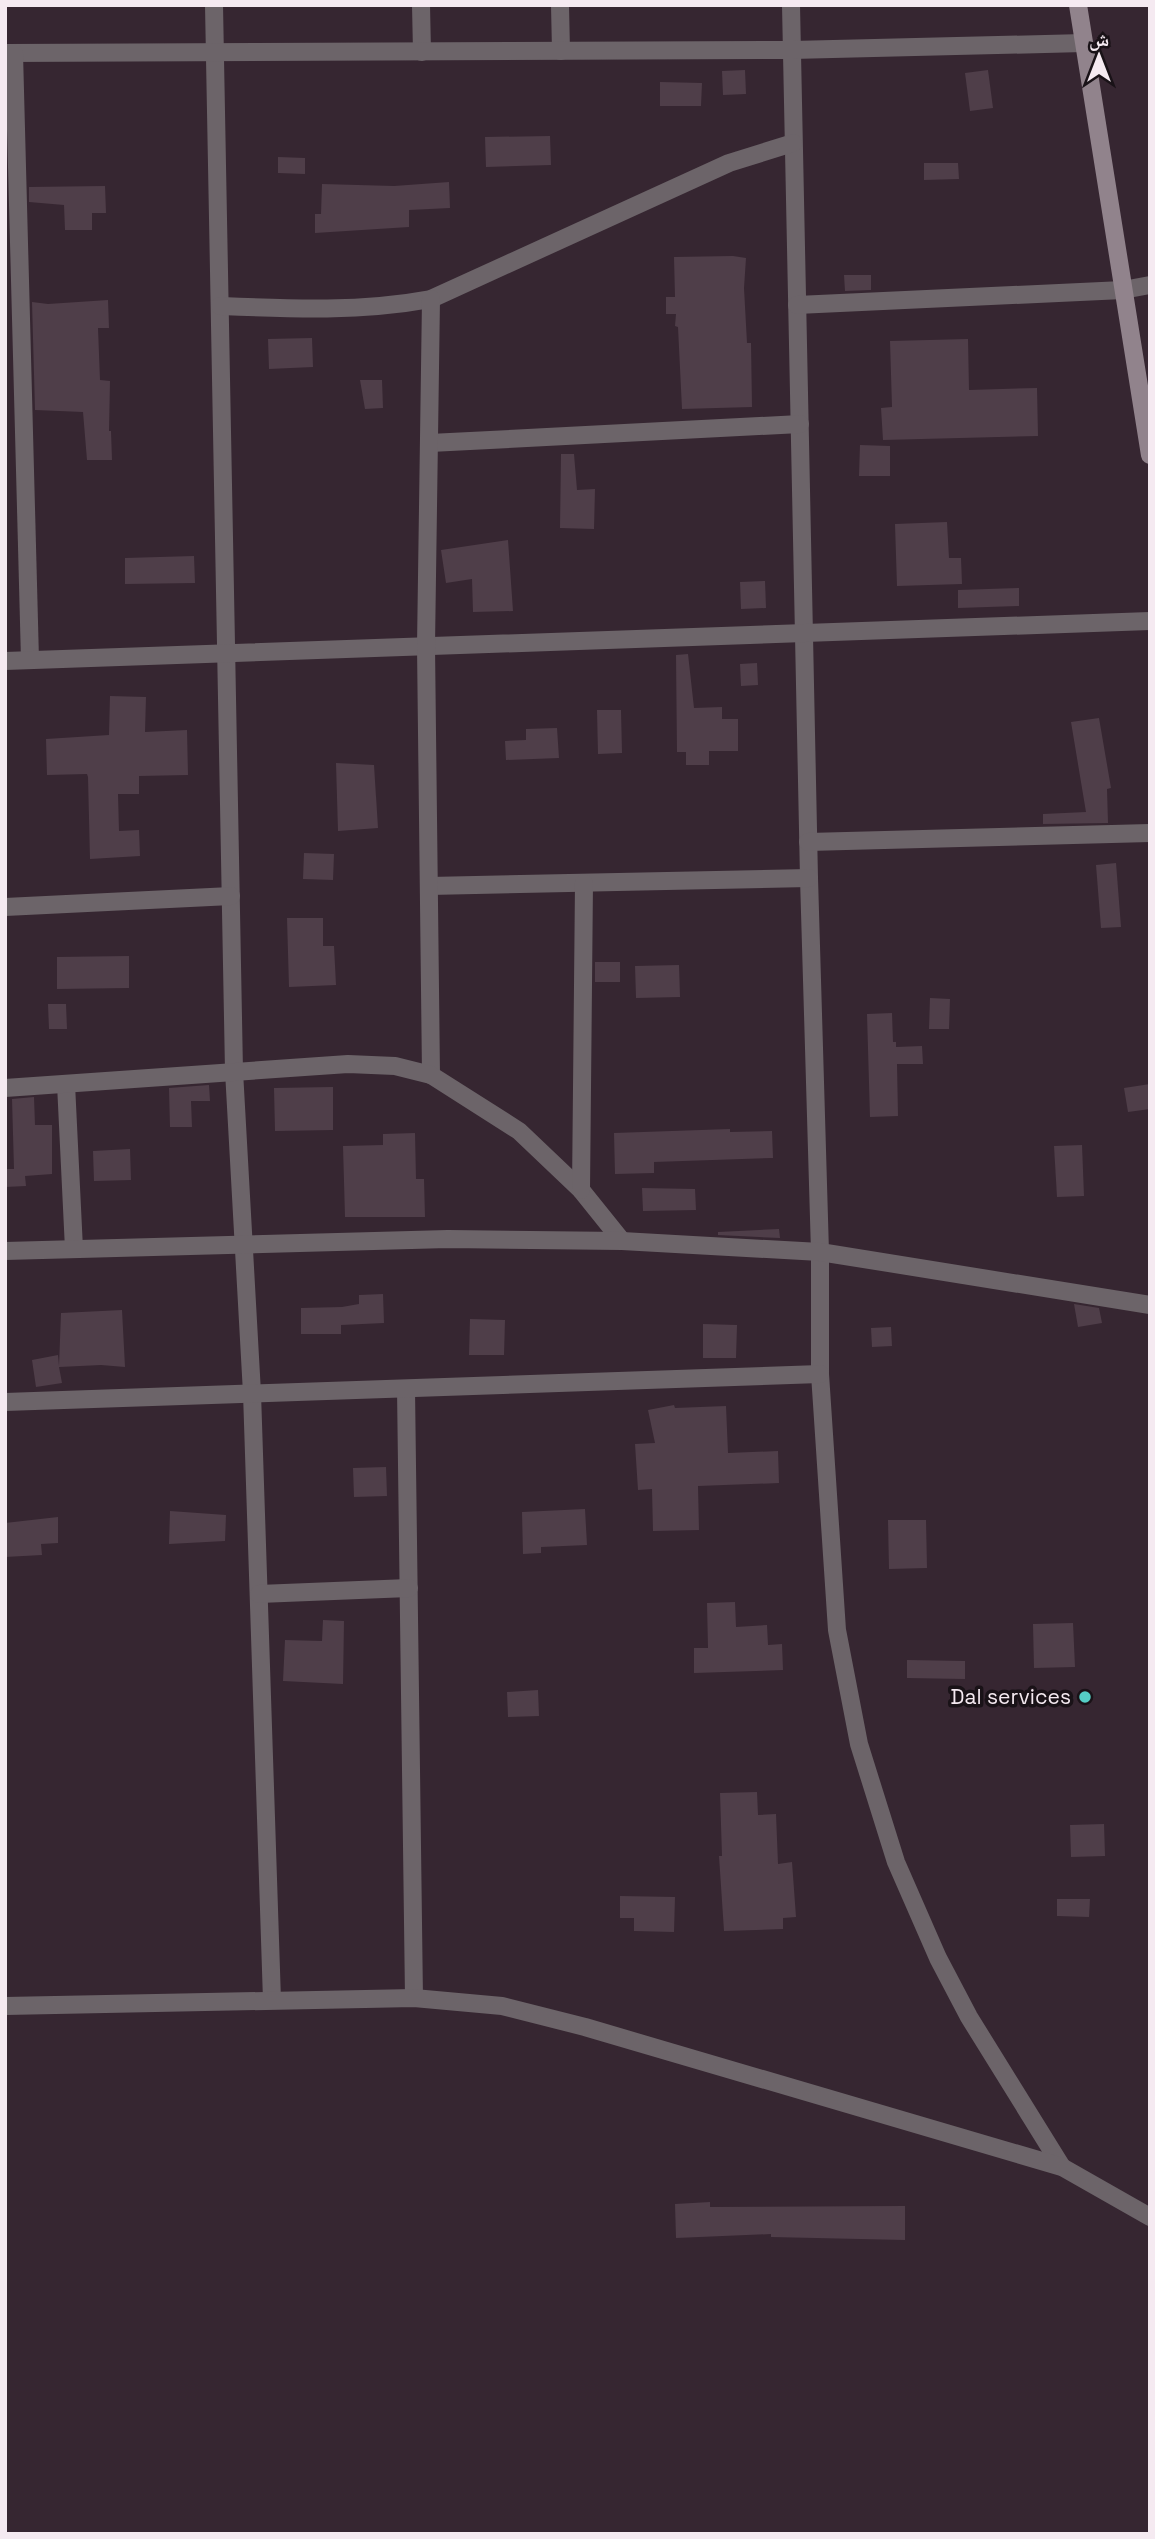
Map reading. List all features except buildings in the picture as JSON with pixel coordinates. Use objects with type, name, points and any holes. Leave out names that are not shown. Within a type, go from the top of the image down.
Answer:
[{"type":"main road","points":[[1078,5],[1150,456]]},
{"type":"street","points":[[214,5],[234,1071],[246,1244],[272,2000]]},
{"type":"street","points":[[421,5],[422,52]]},
{"type":"street","points":[[560,5],[561,51]]},
{"type":"street","points":[[791,5],[806,632],[808,878],[820,1252],[820,1374],[837,1630],[859,1744],[896,1862],[938,1958],[969,2017],[1062,2167]]},
{"type":"street","points":[[30,660],[10,53],[792,50],[1084,43]]},
{"type":"street","points":[[220,306],[337,310],[389,307],[432,299],[729,163],[793,142]]},
{"type":"street","points":[[797,305],[1123,290],[1150,285]]},
{"type":"street","points":[[431,1075],[426,646],[432,299]]},
{"type":"street","points":[[430,443],[800,424]]},
{"type":"street","points":[[5,661],[1150,621]]},
{"type":"street","points":[[808,842],[1150,833]]},
{"type":"street","points":[[429,886],[808,878]]},
{"type":"street","points":[[581,1190],[584,883]]},
{"type":"street","points":[[5,907],[231,896]]},
{"type":"street","points":[[5,1088],[348,1064],[395,1066],[431,1075],[519,1131],[581,1190],[622,1241]]},
{"type":"street","points":[[66,1084],[74,1249]]},
{"type":"street","points":[[5,1251],[448,1239],[622,1241],[820,1252],[1150,1305]]},
{"type":"street","points":[[5,1402],[820,1374]]},
{"type":"street","points":[[406,1389],[414,1998]]},
{"type":"street","points":[[259,1594],[408,1588]]},
{"type":"street","points":[[5,2006],[414,1998],[502,2006],[584,2027],[1062,2167],[1150,2217]]},
{"type":"place","name":"Dal services","points":[[1085,1697]]}]
